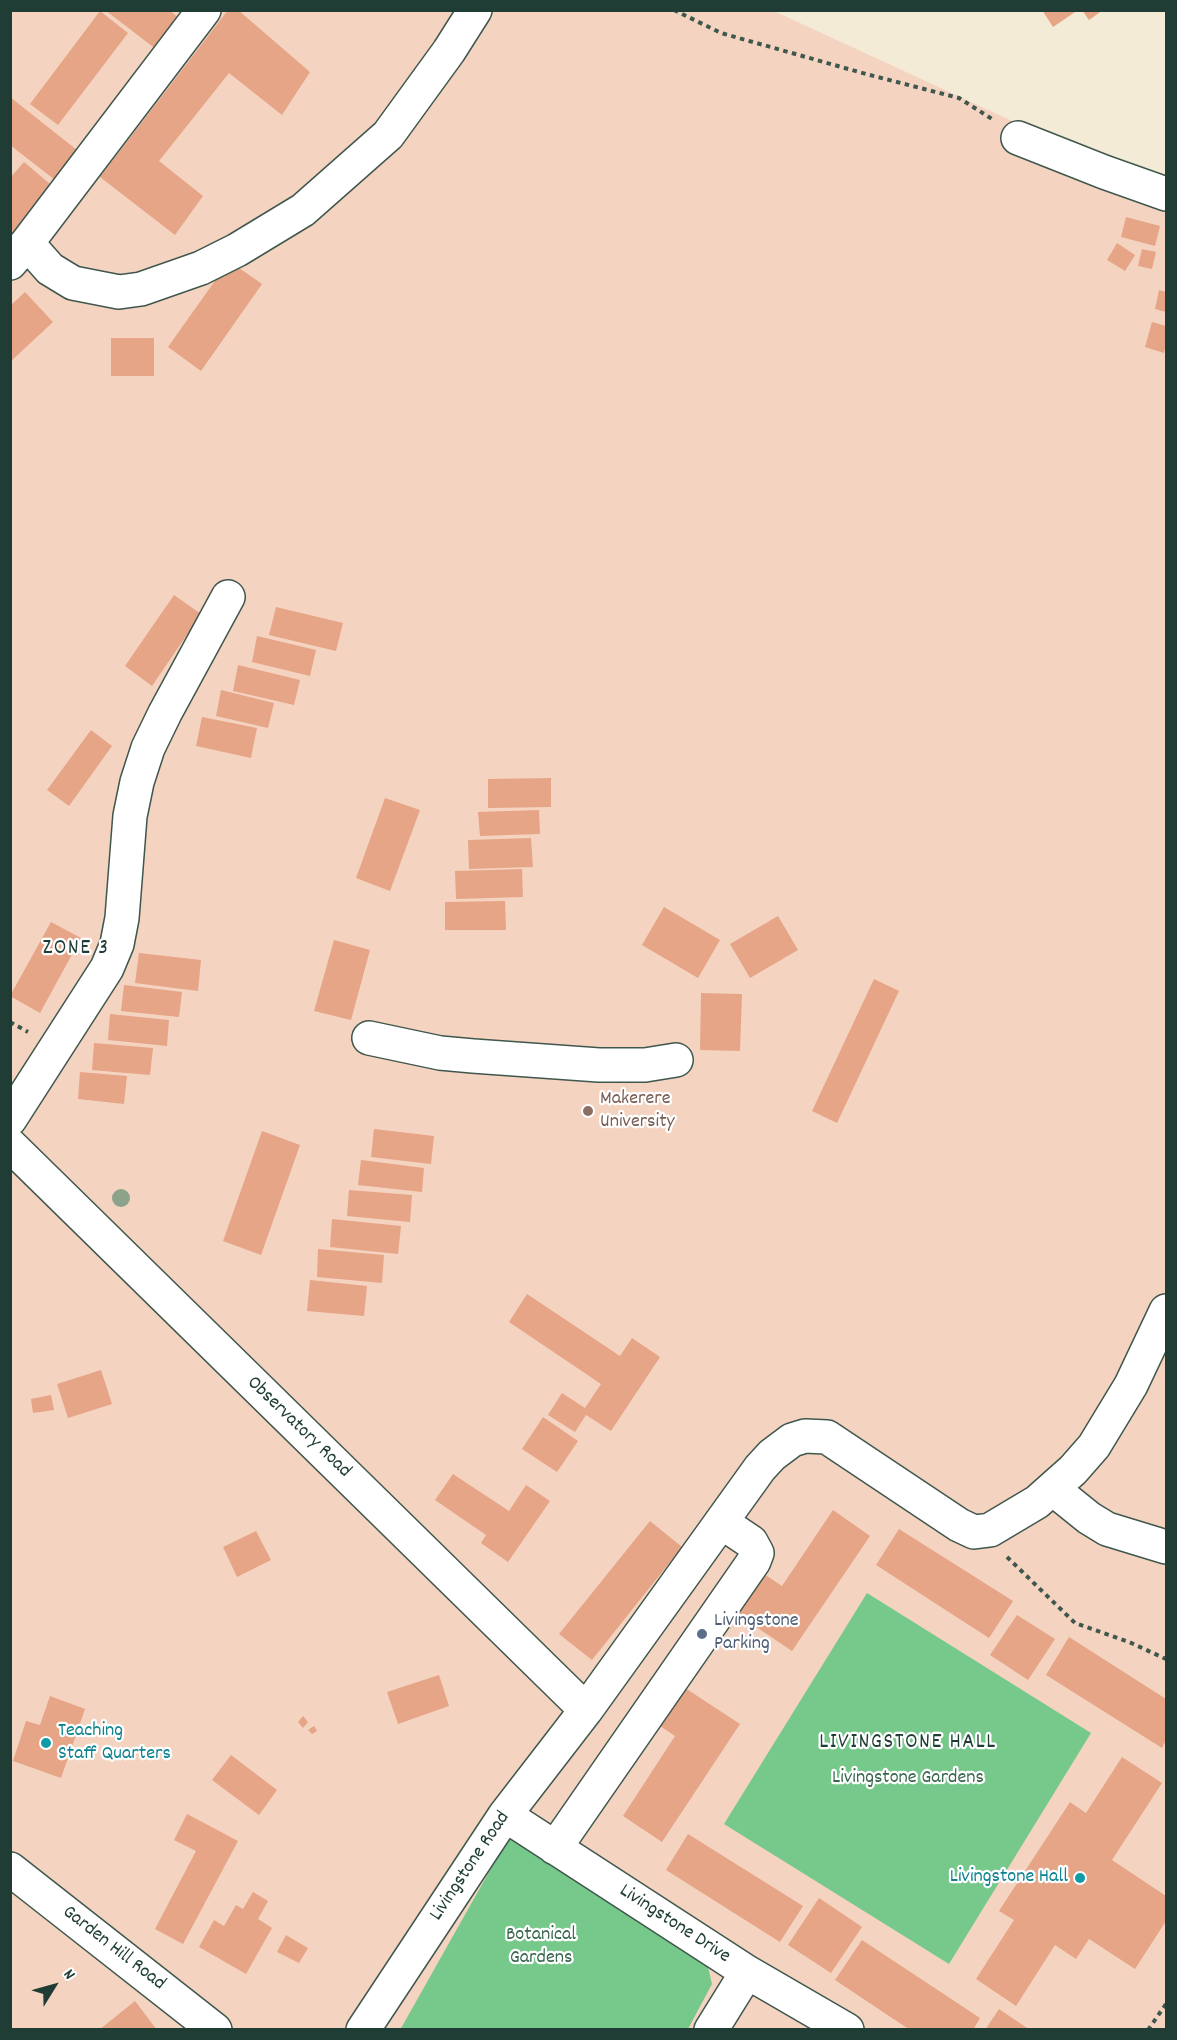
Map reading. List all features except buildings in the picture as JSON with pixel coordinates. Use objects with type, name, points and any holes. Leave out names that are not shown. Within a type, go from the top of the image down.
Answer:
[{"type":"lane","points":[[204,10],[19,253],[73,283],[119,292],[141,289],[201,268],[237,250],[303,210],[387,135],[443,60],[475,10]]},
{"type":"lane","points":[[1018,138],[1167,194]]},
{"type":"lane","points":[[10,1119],[107,968],[117,944],[122,918],[130,816],[137,782],[148,748],[228,597]]},
{"type":"lane","points":[[369,1038],[440,1053],[484,1057],[599,1065],[645,1065],[676,1060]]},
{"type":"lane","name":"Observatory Road","points":[[10,1145],[586,1710]]},
{"type":"lane","points":[[981,1532],[990,1530],[1023,1512],[1053,1489],[1094,1446],[1116,1413],[1167,1311]]},
{"type":"lane","name":"Livingstone Road","points":[[363,2030],[505,1815],[586,1710],[760,1468],[772,1455],[792,1440],[827,1437],[959,1525],[974,1532],[981,1532]]},
{"type":"lane","points":[[1053,1489],[1089,1518],[1107,1529],[1167,1547]]},
{"type":"lane","points":[[555,1848],[754,1561],[757,1554],[751,1542],[721,1522]]},
{"type":"lane","name":"Livingstone Drive","points":[[505,1815],[747,1972],[847,2030]]},
{"type":"lane","name":"Garden Hill Road","points":[[13,1877],[200,2023]]},
{"type":"lane","points":[[711,2030],[747,1972]]},
{"type":"path","points":[[674,10],[721,33],[959,98],[1018,138]]},
{"type":"path","points":[[981,1532],[1075,1623],[1129,1642],[1167,1659]]},
{"type":"path","points":[[1148,2030],[1167,2004]]},
{"type":"shaded area","name":"Makerere University","points":[[11,11],[774,11],[1166,192],[1166,2029],[11,2030]]},
{"type":"green space","name":"Livingstone Gardens","points":[[867,1593],[1091,1733],[949,1964],[724,1824]]},
{"type":"green space","name":"Botanical Gardens","points":[[511,1833],[695,1948],[708,1967],[712,1984],[688,2029],[400,2030]]},
{"type":"place","name":"Makerere University","points":[[588,1111]]},
{"type":"place","name":"Livingstone Parking","points":[[702,1634]]},
{"type":"place","name":"Teaching Staff Quarters","points":[[46,1743]]},
{"type":"place","name":"Livingstone Hall","points":[[1080,1878]]},
{"type":"district","name":"ZONE 3","points":[[76,950]]},
{"type":"district","name":"LIVINGSTONE HALL","points":[[908,1744]]}]
